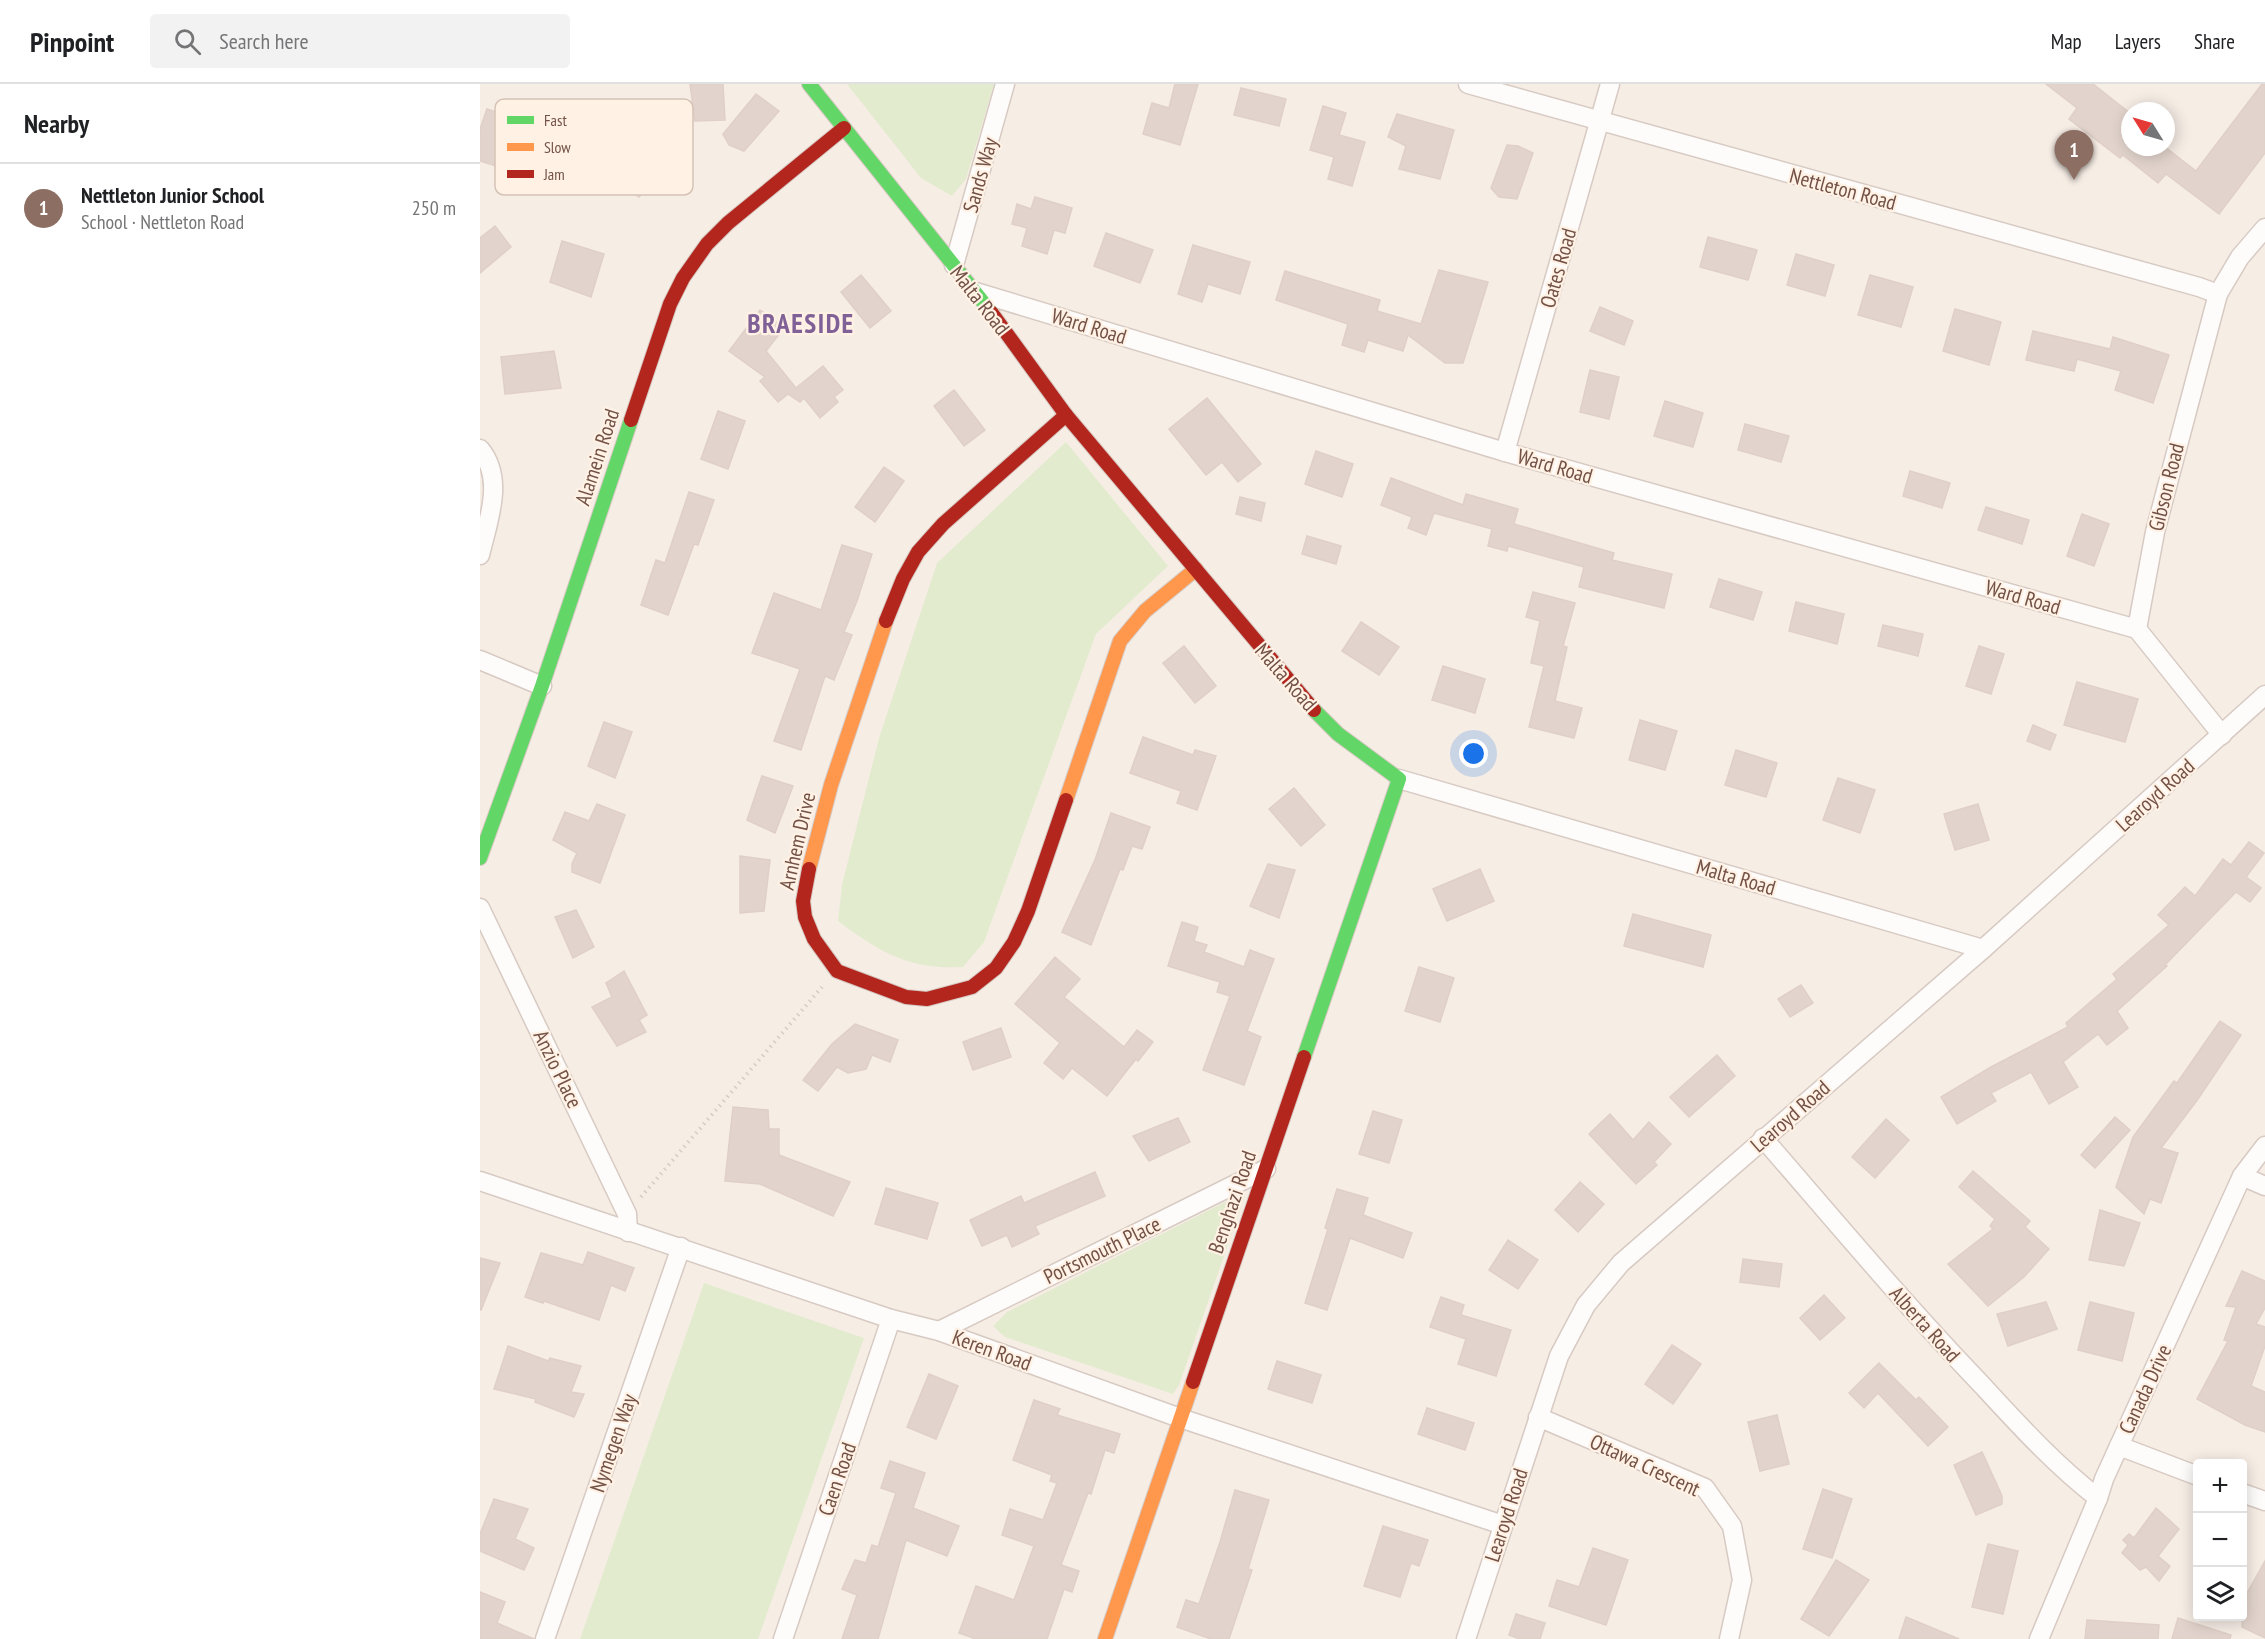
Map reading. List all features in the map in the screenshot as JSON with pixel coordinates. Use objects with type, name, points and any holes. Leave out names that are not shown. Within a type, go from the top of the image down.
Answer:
[{"type":"street","name":"Malta Road","points":[[809,84],[976,292],[1066,415],[1309,705],[1338,734],[1399,779],[1983,949]]},
{"type":"street","name":"Sands Way","points":[[954,265],[1005,84]]},
{"type":"street","name":"Nettleton Road","points":[[1468,84],[2218,294]]},
{"type":"street","name":"Oates Road","points":[[1505,452],[1610,84]]},
{"type":"street","name":"Alamein Road","points":[[480,858],[542,686],[670,304],[683,278],[707,244],[728,223],[843,128]]},
{"type":"street","name":"Gibson Road","points":[[2137,628],[2155,531],[2218,294],[2240,257],[2265,228]]},
{"type":"street","name":"Ward Road","points":[[976,292],[1505,452],[2137,628]]},
{"type":"street","name":"Arnhem Drive","points":[[837,971],[814,939],[805,917],[803,901],[805,883],[831,785],[888,615],[903,579],[918,552],[943,524],[1066,415]]},
{"type":"street","points":[[480,449],[488,458],[494,475],[492,503],[480,555]]},
{"type":"street","points":[[837,971],[906,997],[927,999],[972,987],[996,968],[1014,942],[1028,911],[1120,641],[1131,624],[1196,569]]},
{"type":"street","points":[[2137,628],[2222,735]]},
{"type":"street","points":[[480,660],[542,686]]},
{"type":"street","name":"Learoyd Road","points":[[1466,1639],[1559,1356],[1586,1305],[1621,1263],[1983,949],[2265,695]]},
{"type":"street","name":"Benghazi Road","points":[[1105,1639],[1399,779]]},
{"type":"street","name":"Anzio Place","points":[[480,908],[628,1223]]},
{"type":"street","name":"Alberta Road","points":[[1763,1138],[1915,1314],[2038,1445],[2079,1484],[2098,1498]]},
{"type":"street","name":"Canada Drive","points":[[2039,1639],[2119,1446],[2242,1176],[2265,1146]]},
{"type":"street","name":"Portsmouth Place","points":[[939,1331],[1266,1169]]},
{"type":"street","points":[[2242,1176],[2265,1186]]},
{"type":"street","name":"Keren Road","points":[[480,1181],[628,1223],[681,1247],[891,1319],[939,1331],[1180,1418],[1503,1525]]},
{"type":"street","name":"Nymegen Way","points":[[545,1639],[681,1247]]},
{"type":"street","name":"Caen Road","points":[[783,1639],[891,1319]]},
{"type":"street","name":"Ottawa Crescent","points":[[1538,1417],[1705,1488],[1732,1526],[1742,1580],[1729,1639]]},
{"type":"street","points":[[2119,1446],[2193,1474]]},
{"type":"street","points":[[2247,1495],[2265,1501]]},
{"type":"path","points":[[628,1223],[837,971]]},
{"type":"green space","points":[[847,84],[994,84],[966,179],[952,196],[921,178]]},
{"type":"green space","points":[[1066,442],[1168,566],[1096,634],[984,942],[963,967],[927,966],[911,962],[882,950],[838,921],[842,885],[879,738],[937,563]]},
{"type":"green space","points":[[1237,1196],[1245,1196],[1179,1385],[1173,1394],[1005,1337],[993,1326],[1007,1312]]},
{"type":"green space","points":[[704,1283],[864,1338],[758,1639],[580,1639]]},
{"type":"building","points":[[690,84],[723,84],[725,120],[695,121]]},
{"type":"building","points":[[1175,84],[1198,84],[1180,145],[1143,134],[1152,103],[1169,108]]},
{"type":"building","points":[[2046,84],[2093,84],[2121,106],[2122,156],[2120,158],[2069,119],[2077,108]]},
{"type":"building","points":[[2262,84],[2265,84],[2265,153],[2219,214],[2166,174],[2158,183],[2124,156],[2175,155],[2196,171]]},
{"type":"building","points":[[1241,88],[1286,99],[1279,126],[1234,115]]},
{"type":"building","points":[[756,94],[779,111],[744,151],[729,145],[723,134]]},
{"type":"building","points":[[1323,106],[1346,113],[1339,135],[1365,142],[1352,186],[1328,179],[1334,157],[1310,150]]},
{"type":"building","points":[[487,109],[495,112],[495,166],[480,161],[480,129]]},
{"type":"building","points":[[1397,114],[1454,130],[1440,179],[1399,169],[1406,146],[1388,137]]},
{"type":"building","points":[[1507,145],[1518,146],[1533,153],[1517,199],[1499,197],[1491,188]]},
{"type":"building","points":[[1035,197],[1072,208],[1065,233],[1054,230],[1047,254],[1022,246],[1027,228],[1012,224],[1017,204],[1031,209]]},
{"type":"building","points":[[495,226],[511,247],[480,273],[480,238]]},
{"type":"building","points":[[1106,233],[1153,250],[1140,283],[1094,266]]},
{"type":"building","points":[[1708,237],[1757,250],[1748,280],[1700,267]]},
{"type":"building","points":[[562,241],[604,254],[591,297],[550,282]]},
{"type":"building","points":[[1193,245],[1250,262],[1240,294],[1208,284],[1202,302],[1178,294]]},
{"type":"building","points":[[1796,254],[1834,265],[1825,296],[1787,285]]},
{"type":"building","points":[[1439,270],[1488,282],[1463,363],[1445,363],[1408,335],[1403,351],[1368,340],[1364,352],[1342,345],[1348,324],[1276,300],[1285,271],[1380,300],[1377,311],[1421,324]]},
{"type":"building","points":[[861,275],[891,311],[870,328],[841,292]]},
{"type":"building","points":[[1870,275],[1913,287],[1901,327],[1858,315]]},
{"type":"building","points":[[1600,307],[1633,321],[1624,345],[1590,331]]},
{"type":"building","points":[[1955,309],[2001,322],[1989,365],[1943,351]]},
{"type":"building","points":[[760,310],[784,328],[766,351],[796,388],[823,366],[843,390],[834,397],[838,402],[820,418],[804,398],[800,402],[788,394],[778,402],[760,381],[765,377],[729,351]]},
{"type":"building","points":[[2033,331],[2110,349],[2113,337],[2169,355],[2153,403],[2115,390],[2121,371],[2077,359],[2074,371],[2026,360]]},
{"type":"building","points":[[554,351],[561,388],[505,394],[501,357]]},
{"type":"building","points":[[1590,370],[1619,377],[1609,419],[1580,412]]},
{"type":"building","points":[[954,390],[985,430],[964,446],[934,406]]},
{"type":"building","points":[[1207,398],[1261,464],[1238,482],[1222,462],[1206,475],[1169,429]]},
{"type":"building","points":[[1665,401],[1703,413],[1693,447],[1654,436]]},
{"type":"building","points":[[718,411],[745,421],[728,469],[701,459]]},
{"type":"building","points":[[1745,424],[1789,436],[1781,462],[1738,450]]},
{"type":"building","points":[[1316,451],[1353,464],[1342,497],[1305,484]]},
{"type":"building","points":[[884,467],[904,481],[875,522],[855,507]]},
{"type":"building","points":[[1910,471],[1950,483],[1942,508],[1903,496]]},
{"type":"building","points":[[1391,478],[1463,505],[1466,494],[1518,509],[1514,524],[1614,553],[1612,560],[1672,574],[1664,608],[1579,587],[1584,567],[1508,546],[1507,551],[1488,546],[1492,529],[1434,513],[1426,535],[1408,528],[1412,517],[1381,505]]},
{"type":"building","points":[[689,492],[714,500],[698,545],[694,544],[668,615],[641,605],[656,560],[665,563]]},
{"type":"building","points":[[1240,497],[1265,503],[1261,521],[1236,514]]},
{"type":"building","points":[[1986,507],[2029,520],[2022,544],[1978,530]]},
{"type":"building","points":[[2082,514],[2109,524],[2094,566],[2067,556]]},
{"type":"building","points":[[1307,536],[1341,546],[1336,564],[1302,554]]},
{"type":"building","points":[[842,545],[872,554],[844,632],[852,635],[834,680],[825,676],[801,750],[774,741],[800,669],[752,653],[774,593],[821,610]]},
{"type":"building","points":[[1719,579],[1762,592],[1753,620],[1710,607]]},
{"type":"building","points":[[1533,592],[1575,603],[1563,646],[1567,647],[1555,701],[1582,708],[1574,738],[1529,727],[1544,666],[1531,663],[1540,621],[1526,617]]},
{"type":"building","points":[[1796,602],[1844,614],[1837,644],[1789,631]]},
{"type":"building","points":[[1361,622],[1399,647],[1379,675],[1342,651]]},
{"type":"building","points":[[1883,625],[1923,634],[1918,656],[1878,646]]},
{"type":"building","points":[[1184,646],[1216,686],[1195,703],[1163,663]]},
{"type":"building","points":[[1979,646],[2004,654],[1991,694],[1966,686]]},
{"type":"building","points":[[1443,666],[1485,679],[1475,713],[1432,700]]},
{"type":"building","points":[[2077,682],[2138,699],[2125,742],[2064,725]]},
{"type":"building","points":[[1640,720],[1677,731],[1665,770],[1629,760]]},
{"type":"building","points":[[604,722],[632,732],[615,778],[588,766]]},
{"type":"building","points":[[2033,725],[2056,735],[2050,750],[2027,741]]},
{"type":"building","points":[[1143,737],[1193,755],[1195,750],[1216,756],[1197,810],[1177,803],[1181,791],[1130,773]]},
{"type":"building","points":[[1736,750],[1777,763],[1766,797],[1725,785]]},
{"type":"building","points":[[762,776],[793,786],[775,833],[747,820]]},
{"type":"building","points":[[1838,778],[1875,790],[1860,833],[1823,820]]},
{"type":"building","points":[[1294,788],[1325,825],[1301,846],[1269,809]]},
{"type":"building","points":[[597,804],[625,815],[600,883],[572,872],[572,864],[577,853],[553,840],[565,812],[589,821]]},
{"type":"building","points":[[1978,804],[1989,840],[1955,850],[1944,814]]},
{"type":"building","points":[[1111,813],[1150,827],[1142,849],[1132,846],[1123,870],[1120,869],[1091,945],[1062,932],[1095,860]]},
{"type":"building","points":[[2249,842],[2264,853],[2246,877],[2261,888],[2250,902],[2236,892],[2165,965],[2167,966],[2117,1011],[2128,1028],[2107,1045],[2098,1034],[2063,1062],[2078,1087],[2049,1104],[2031,1072],[1991,1093],[1996,1101],[1957,1124],[1941,1097],[1991,1067],[2068,1027],[2066,1023],[2117,979],[2113,974],[2169,925],[2158,915],[2185,887],[2195,896],[2223,859],[2231,865]]},
{"type":"building","points":[[740,856],[770,860],[764,911],[740,913]]},
{"type":"building","points":[[1268,864],[1295,870],[1279,918],[1250,906]]},
{"type":"building","points":[[1480,869],[1494,901],[1447,921],[1433,889]]},
{"type":"building","points":[[576,910],[594,947],[573,958],[555,917]]},
{"type":"building","points":[[1633,914],[1711,935],[1703,967],[1624,946]]},
{"type":"building","points":[[1182,922],[1198,927],[1194,941],[1207,945],[1204,952],[1244,967],[1250,950],[1274,959],[1247,1031],[1261,1037],[1244,1085],[1203,1070],[1230,996],[1217,992],[1220,982],[1168,966]]},
{"type":"building","points":[[1055,957],[1080,979],[1064,997],[1124,1047],[1137,1030],[1153,1042],[1138,1061],[1136,1059],[1107,1096],[1072,1068],[1063,1079],[1044,1063],[1060,1043],[1015,1004]]},
{"type":"building","points":[[1419,967],[1454,978],[1440,1022],[1405,1011]]},
{"type":"building","points":[[624,971],[647,1015],[639,1020],[646,1032],[617,1046],[592,1007],[612,997],[606,983]]},
{"type":"building","points":[[1801,985],[1813,1003],[1790,1017],[1778,999]]},
{"type":"building","points":[[2220,1021],[2241,1035],[2198,1099],[2161,1148],[2178,1153],[2161,1203],[2150,1199],[2144,1214],[2116,1187],[2133,1137],[2174,1081],[2177,1083]]},
{"type":"building","points":[[855,1024],[898,1040],[890,1062],[872,1055],[866,1069],[848,1073],[837,1067],[818,1091],[803,1080],[832,1044]]},
{"type":"building","points":[[1001,1028],[1011,1057],[973,1070],[963,1042]]},
{"type":"building","points":[[1717,1055],[1735,1076],[1689,1117],[1670,1097]]},
{"type":"building","points":[[733,1107],[768,1110],[769,1129],[779,1129],[779,1155],[850,1182],[833,1216],[760,1184],[725,1181]]},
{"type":"building","points":[[1373,1111],[1402,1120],[1389,1163],[1359,1154]]},
{"type":"building","points":[[1610,1114],[1633,1140],[1649,1122],[1671,1144],[1654,1162],[1657,1165],[1636,1184],[1589,1134]]},
{"type":"building","points":[[2115,1117],[2130,1130],[2095,1168],[2081,1155]]},
{"type":"building","points":[[1178,1118],[1190,1142],[1149,1161],[1133,1136]]},
{"type":"building","points":[[1886,1119],[1909,1140],[1875,1178],[1852,1157]]},
{"type":"building","points":[[1973,1171],[2030,1221],[2025,1227],[2049,1249],[2024,1277],[1988,1306],[1948,1264],[1993,1229],[1990,1226],[1995,1219],[1959,1187]]},
{"type":"building","points":[[1095,1172],[1105,1196],[1035,1226],[1039,1234],[1012,1247],[1007,1235],[982,1246],[970,1220],[1021,1196],[1024,1203]]},
{"type":"building","points":[[1580,1182],[1604,1204],[1578,1232],[1555,1210]]},
{"type":"building","points":[[886,1188],[938,1203],[927,1239],[875,1224]]},
{"type":"building","points":[[1337,1189],[1368,1198],[1363,1215],[1412,1233],[1403,1258],[1350,1238],[1327,1310],[1305,1303],[1328,1229],[1325,1228]]},
{"type":"building","points":[[2100,1210],[2140,1223],[2124,1266],[2089,1260]]},
{"type":"building","points":[[1508,1240],[1538,1260],[1518,1289],[1489,1270]]},
{"type":"building","points":[[588,1252],[634,1268],[625,1291],[611,1285],[599,1320],[544,1301],[543,1303],[525,1297],[541,1253],[583,1265]]},
{"type":"building","points":[[480,1258],[500,1263],[481,1310],[480,1310]]},
{"type":"building","points":[[1743,1259],[1782,1264],[1779,1287],[1740,1282]]},
{"type":"building","points":[[2242,1271],[2265,1281],[2265,1308],[2256,1324],[2265,1327],[2265,1346],[2251,1386],[2265,1392],[2265,1432],[2245,1425],[2197,1399],[2228,1341],[2224,1340],[2236,1307],[2226,1306]]},
{"type":"building","points":[[1824,1295],[1845,1318],[1820,1340],[1800,1318]]},
{"type":"building","points":[[1441,1297],[1464,1305],[1461,1315],[1511,1330],[1496,1376],[1458,1364],[1466,1339],[1430,1327]]},
{"type":"building","points":[[2046,1302],[2057,1329],[2008,1346],[1997,1314]]},
{"type":"building","points":[[2090,1302],[2134,1313],[2122,1361],[2078,1350]]},
{"type":"building","points":[[1672,1345],[1701,1364],[1673,1404],[1645,1384]]},
{"type":"building","points":[[508,1346],[548,1361],[550,1358],[581,1366],[571,1392],[584,1394],[574,1417],[535,1402],[536,1399],[494,1389]]},
{"type":"building","points":[[1277,1361],[1321,1375],[1312,1403],[1268,1389]]},
{"type":"building","points":[[1879,1363],[1916,1400],[1919,1397],[1948,1427],[1928,1446],[1878,1393],[1864,1408],[1849,1393]]},
{"type":"building","points":[[929,1374],[958,1386],[936,1439],[907,1427]]},
{"type":"building","points":[[1034,1400],[1060,1409],[1057,1415],[1120,1434],[1114,1453],[1105,1450],[1091,1494],[1088,1493],[1061,1565],[1079,1571],[1072,1592],[1064,1589],[1047,1639],[976,1639],[959,1633],[976,1586],[1014,1600],[1034,1546],[1002,1535],[1010,1509],[1043,1520],[1057,1483],[1050,1481],[1052,1475],[1013,1460]]},
{"type":"building","points":[[1427,1408],[1474,1423],[1465,1450],[1418,1434]]},
{"type":"building","points":[[1777,1415],[1789,1464],[1760,1471],[1748,1422]]},
{"type":"building","points":[[1982,1452],[2002,1496],[2002,1504],[1976,1515],[1954,1465]]},
{"type":"building","points":[[890,1461],[925,1473],[913,1508],[959,1526],[947,1556],[906,1540],[878,1639],[842,1639],[857,1595],[842,1589],[855,1560],[866,1563],[872,1545],[878,1547],[896,1493],[881,1488]]},
{"type":"building","points":[[1823,1489],[1852,1499],[1832,1558],[1803,1549]]},
{"type":"building","points":[[1235,1490],[1269,1500],[1248,1569],[1252,1570],[1229,1639],[1211,1639],[1177,1627],[1186,1600],[1199,1604]]},
{"type":"building","points":[[494,1499],[528,1509],[515,1539],[534,1548],[524,1570],[480,1551],[480,1534]]},
{"type":"building","points":[[2156,1508],[2179,1529],[2158,1556],[2170,1566],[2159,1581],[2146,1567],[2140,1570],[2122,1553],[2128,1545],[2123,1540],[2129,1534],[2134,1538]]},
{"type":"building","points":[[1383,1526],[1428,1540],[1419,1566],[1411,1563],[1400,1597],[1364,1586]]},
{"type":"building","points":[[1988,1544],[2018,1551],[2003,1614],[1972,1607]]},
{"type":"building","points":[[1593,1548],[1628,1560],[1606,1625],[1549,1606],[1557,1580],[1579,1587]]},
{"type":"building","points":[[1836,1560],[1869,1580],[1829,1636],[1801,1619]]},
{"type":"building","points":[[2265,1561],[2265,1638],[2242,1627],[2242,1621],[2247,1621],[2247,1593]]},
{"type":"building","points":[[480,1592],[505,1602],[497,1623],[534,1639],[480,1639]]},
{"type":"building","points":[[1516,1614],[1545,1623],[1540,1639],[1520,1639],[1509,1635]]},
{"type":"building","points":[[1906,1617],[1959,1639],[1899,1639]]},
{"type":"building","points":[[2178,1618],[2231,1635],[2230,1639],[2172,1639]]},
{"type":"building","points":[[2087,1620],[2159,1625],[2158,1639],[2085,1639]]},
{"type":"traffic: fast","points":[[809,84],[991,312]]},
{"type":"traffic: fast","points":[[480,858],[542,686],[631,420]]},
{"type":"traffic: fast","points":[[1304,1057],[1399,779],[1338,734],[1314,710]]},
{"type":"traffic: slow","points":[[1066,800],[1120,641],[1145,611],[1196,569]]},
{"type":"traffic: slow","points":[[809,869],[831,785],[886,621]]},
{"type":"traffic: slow","points":[[1105,1639],[1193,1382]]},
{"type":"traffic: jam","points":[[631,420],[670,304],[683,278],[707,244],[728,223],[844,128]]},
{"type":"traffic: jam","points":[[991,312],[1066,415],[1314,710]]},
{"type":"traffic: jam","points":[[886,621],[903,579],[918,552],[943,524],[1066,415]]},
{"type":"traffic: jam","points":[[809,869],[803,901],[805,917],[814,939],[837,971],[906,997],[927,999],[972,987],[996,968],[1014,942],[1028,911],[1066,800]]},
{"type":"traffic: jam","points":[[1193,1382],[1304,1057]]},
{"type":"place","name":"Nettleton Junior School","points":[[2074,180]]},
{"type":"district","name":"BRAESIDE","points":[[801,323]]}]
